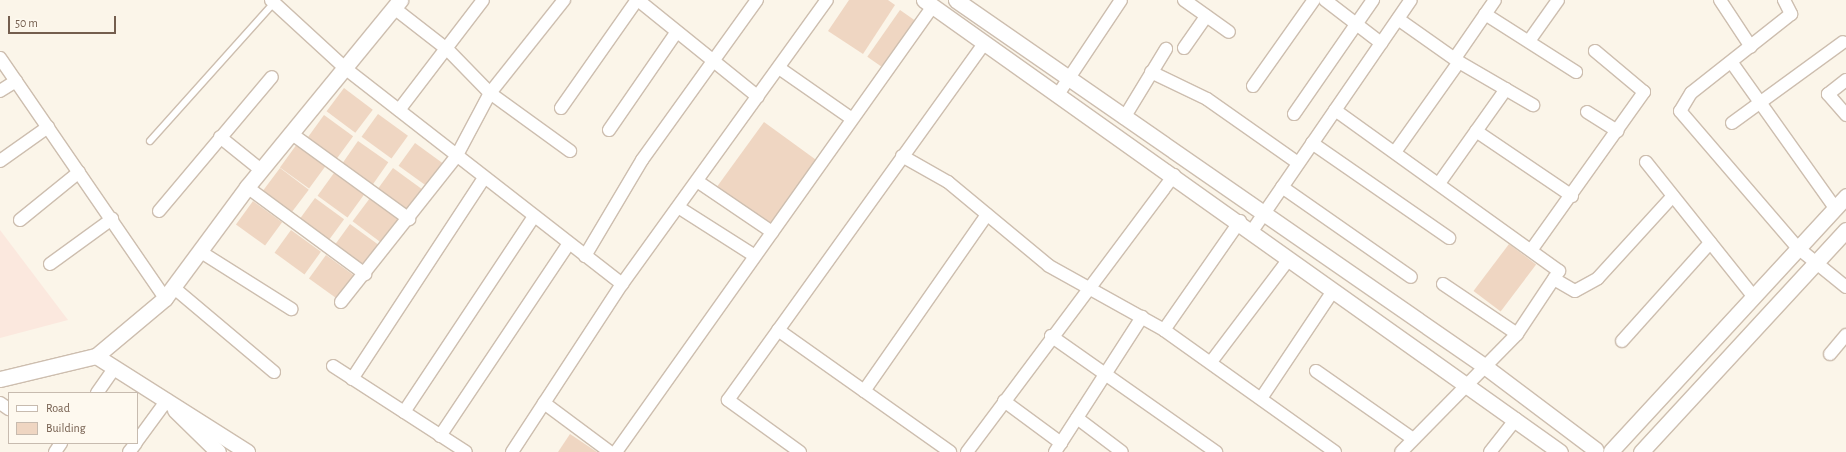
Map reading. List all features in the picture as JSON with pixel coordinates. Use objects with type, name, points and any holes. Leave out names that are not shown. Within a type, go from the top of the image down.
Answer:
[{"type":"street","points":[[399,110],[448,50],[482,0]]},
{"type":"street","points":[[341,302],[409,219],[456,157],[490,93],[564,0]]},
{"type":"street","points":[[561,108],[638,0],[676,33],[758,97]]},
{"type":"street","points":[[585,256],[642,160],[757,0]]},
{"type":"street","points":[[512,452],[622,284],[828,0]]},
{"type":"street","points":[[956,0],[1068,80],[1487,368],[1594,451],[1612,451],[1752,295],[1846,196]]},
{"type":"street","points":[[1057,96],[1120,0]]},
{"type":"street","points":[[1184,0],[1229,32]]},
{"type":"street","points":[[1253,86],[1314,0]]},
{"type":"street","points":[[1326,0],[1355,26],[1381,43]]},
{"type":"street","points":[[1294,114],[1373,0]]},
{"type":"street","points":[[1252,231],[1265,215],[1282,186],[1411,0]]},
{"type":"street","points":[[1396,152],[1495,0]]},
{"type":"street","points":[[1529,41],[1558,0]]},
{"type":"street","points":[[1720,0],[1751,47]]},
{"type":"street","points":[[1784,0],[1791,14],[1732,63],[1691,93],[1680,111],[1798,248],[1814,263],[1846,287]]},
{"type":"street","points":[[279,3],[346,69],[456,157],[622,284]]},
{"type":"street","points":[[616,452],[852,119],[929,3],[1057,96],[1240,221],[1333,291],[1516,419],[1560,452]]},
{"type":"street","points":[[0,379],[96,356],[169,292],[202,252],[261,170],[346,69],[397,4],[448,50],[490,93],[570,151]]},
{"type":"street","points":[[1485,14],[1576,72]]},
{"type":"street","points":[[1184,48],[1206,16]]},
{"type":"street","points":[[1398,19],[1457,60],[1533,105]]},
{"type":"street","points":[[609,130],[676,33]]},
{"type":"street","points":[[1732,123],[1762,104],[1843,42]]},
{"type":"street","points":[[800,452],[728,400],[984,44]]},
{"type":"street","points":[[1124,118],[1166,49]]},
{"type":"street","points":[[1532,249],[1572,196],[1644,92],[1595,51]]},
{"type":"street","points":[[0,58],[112,219],[169,292],[274,372]]},
{"type":"street","points":[[1732,63],[1835,208]]},
{"type":"street","points":[[779,68],[852,119]]},
{"type":"street","points":[[1151,72],[1207,99],[1298,163]]},
{"type":"street","points":[[159,211],[272,77]]},
{"type":"street","points":[[1846,80],[1828,94],[1846,115]]},
{"type":"street","points":[[0,91],[16,81]]},
{"type":"street","points":[[1440,182],[1506,89]]},
{"type":"street","points":[[1335,110],[1440,182],[1532,249],[1559,271],[1517,334],[1487,368],[1467,385],[1401,452]]},
{"type":"street","points":[[1587,112],[1617,131]]},
{"type":"street","points":[[0,161],[48,127]]},
{"type":"street","points":[[1476,131],[1572,196]]},
{"type":"street","points":[[292,134],[409,219]]},
{"type":"street","points":[[220,137],[261,170]]},
{"type":"street","points":[[1312,144],[1449,238]]},
{"type":"street","points":[[902,156],[948,182],[1049,266],[1090,286],[1164,330],[1262,396],[1335,452]]},
{"type":"street","points":[[1646,162],[1752,295]]},
{"type":"street","points":[[20,220],[79,172]]},
{"type":"street","points":[[967,452],[1051,336],[1174,175]]},
{"type":"street","points":[[352,379],[484,178]]},
{"type":"street","points":[[697,180],[772,232]]},
{"type":"street","points":[[1282,186],[1411,277]]},
{"type":"street","points":[[247,188],[365,274]]},
{"type":"street","points":[[1554,279],[1574,291],[1598,278],[1673,196]]},
{"type":"street","points":[[678,207],[755,256]]},
{"type":"street","points":[[864,391],[988,215]]},
{"type":"street","points":[[404,412],[534,216]]},
{"type":"street","points":[[50,264],[112,219]]},
{"type":"street","points":[[1164,330],[1240,221]]},
{"type":"street","points":[[1641,452],[1846,230]]},
{"type":"street","points":[[440,436],[569,243]]},
{"type":"street","points":[[1622,341],[1710,243]]},
{"type":"street","points":[[202,252],[291,309]]},
{"type":"street","points":[[1211,362],[1289,259]]},
{"type":"street","points":[[1443,284],[1517,334]]},
{"type":"street","points":[[1262,396],[1333,291]]},
{"type":"street","points":[[1004,401],[1058,448],[1142,316]]},
{"type":"street","points":[[778,330],[950,452]]},
{"type":"street","points":[[1830,354],[1846,335]]},
{"type":"street","points":[[1051,336],[1104,375],[1216,452]]},
{"type":"street","points":[[96,356],[114,369],[167,400],[247,452]]},
{"type":"street","points":[[333,366],[466,452]]},
{"type":"street","points":[[98,392],[114,369]]},
{"type":"street","points":[[1316,371],[1413,439]]},
{"type":"street","points":[[138,439],[167,400]]},
{"type":"street","points":[[167,400],[198,436],[218,452]]},
{"type":"street","points":[[544,403],[610,452]]},
{"type":"street","points":[[1077,418],[1122,452]]},
{"type":"street","points":[[1490,452],[1516,419]]},
{"type":"lane","points":[[150,141],[279,3]]},
{"type":"shaded area","points":[[0,230],[68,320],[0,338]]},
{"type":"building","points":[[849,0],[888,0],[895,5],[863,54],[828,31]]},
{"type":"building","points":[[900,10],[917,22],[885,69],[867,57]]},
{"type":"building","points":[[344,88],[373,110],[355,133],[327,111]]},
{"type":"building","points":[[378,114],[408,136],[391,158],[362,137]]},
{"type":"building","points":[[324,115],[353,136],[337,159],[308,138]]},
{"type":"building","points":[[764,122],[817,160],[770,225],[717,187]]},
{"type":"building","points":[[358,141],[388,162],[372,185],[342,164]]},
{"type":"building","points":[[415,143],[444,164],[428,187],[399,166]]},
{"type":"building","points":[[297,144],[326,165],[309,189],[280,167]]},
{"type":"building","points":[[280,168],[309,190],[291,213],[263,191]]},
{"type":"building","points":[[393,168],[422,189],[405,213],[376,191]]},
{"type":"building","points":[[334,173],[364,195],[347,217],[318,196]]},
{"type":"building","points":[[315,198],[344,219],[327,243],[298,221]]},
{"type":"building","points":[[370,198],[399,220],[381,243],[353,221]]},
{"type":"building","points":[[253,201],[282,222],[265,246],[236,224]]},
{"type":"building","points":[[350,224],[379,245],[362,269],[333,247]]},
{"type":"building","points":[[291,230],[321,252],[304,274],[275,253]]},
{"type":"building","points":[[1509,244],[1536,264],[1501,312],[1473,291]]},
{"type":"building","points":[[326,255],[355,276],[338,300],[309,278]]},
{"type":"building","points":[[570,434],[597,452],[558,452]]}]
